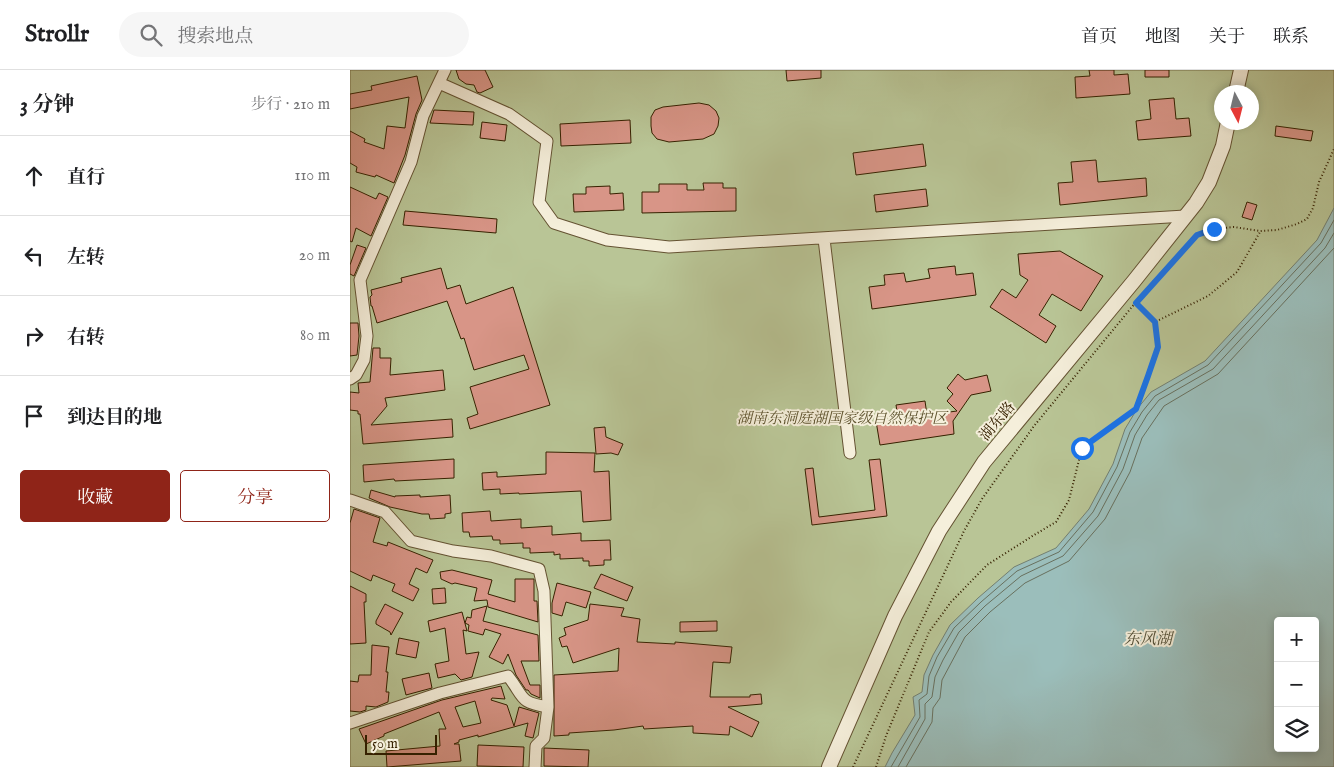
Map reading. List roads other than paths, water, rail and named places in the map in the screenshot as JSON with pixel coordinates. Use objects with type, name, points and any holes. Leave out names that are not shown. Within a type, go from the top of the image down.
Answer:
[{"type":"street","points":[[350,379],[356,375],[364,360],[367,336],[360,280],[411,162],[423,116],[445,70]]},
{"type":"street","points":[[1238,85],[1241,70]]},
{"type":"street","points":[[439,83],[509,114],[547,141],[539,202],[554,223],[607,240],[669,247],[1185,216]]},
{"type":"street","name":"湖东路","points":[[829,767],[895,616],[939,531],[984,462],[1196,203],[1208,182],[1223,146],[1226,130]]},
{"type":"street","points":[[824,239],[850,453]]},
{"type":"street","points":[[350,500],[384,512],[411,540],[453,551],[491,556],[539,569],[544,591],[548,708],[544,738],[536,746],[535,767]]},
{"type":"street","points":[[350,723],[440,693],[508,676],[524,700],[530,704],[548,708]]},
{"type":"water","name":"东风湖","points":[[1334,208],[1334,767],[885,767],[915,715],[913,697],[922,692],[924,675],[950,625],[1014,567],[1056,548],[1089,509],[1113,464],[1125,429],[1137,409],[1151,392],[1205,361],[1317,240]]},
{"type":"park label","name":"湖南东洞庭湖国家级自然保护区","points":[[842,418]]}]
